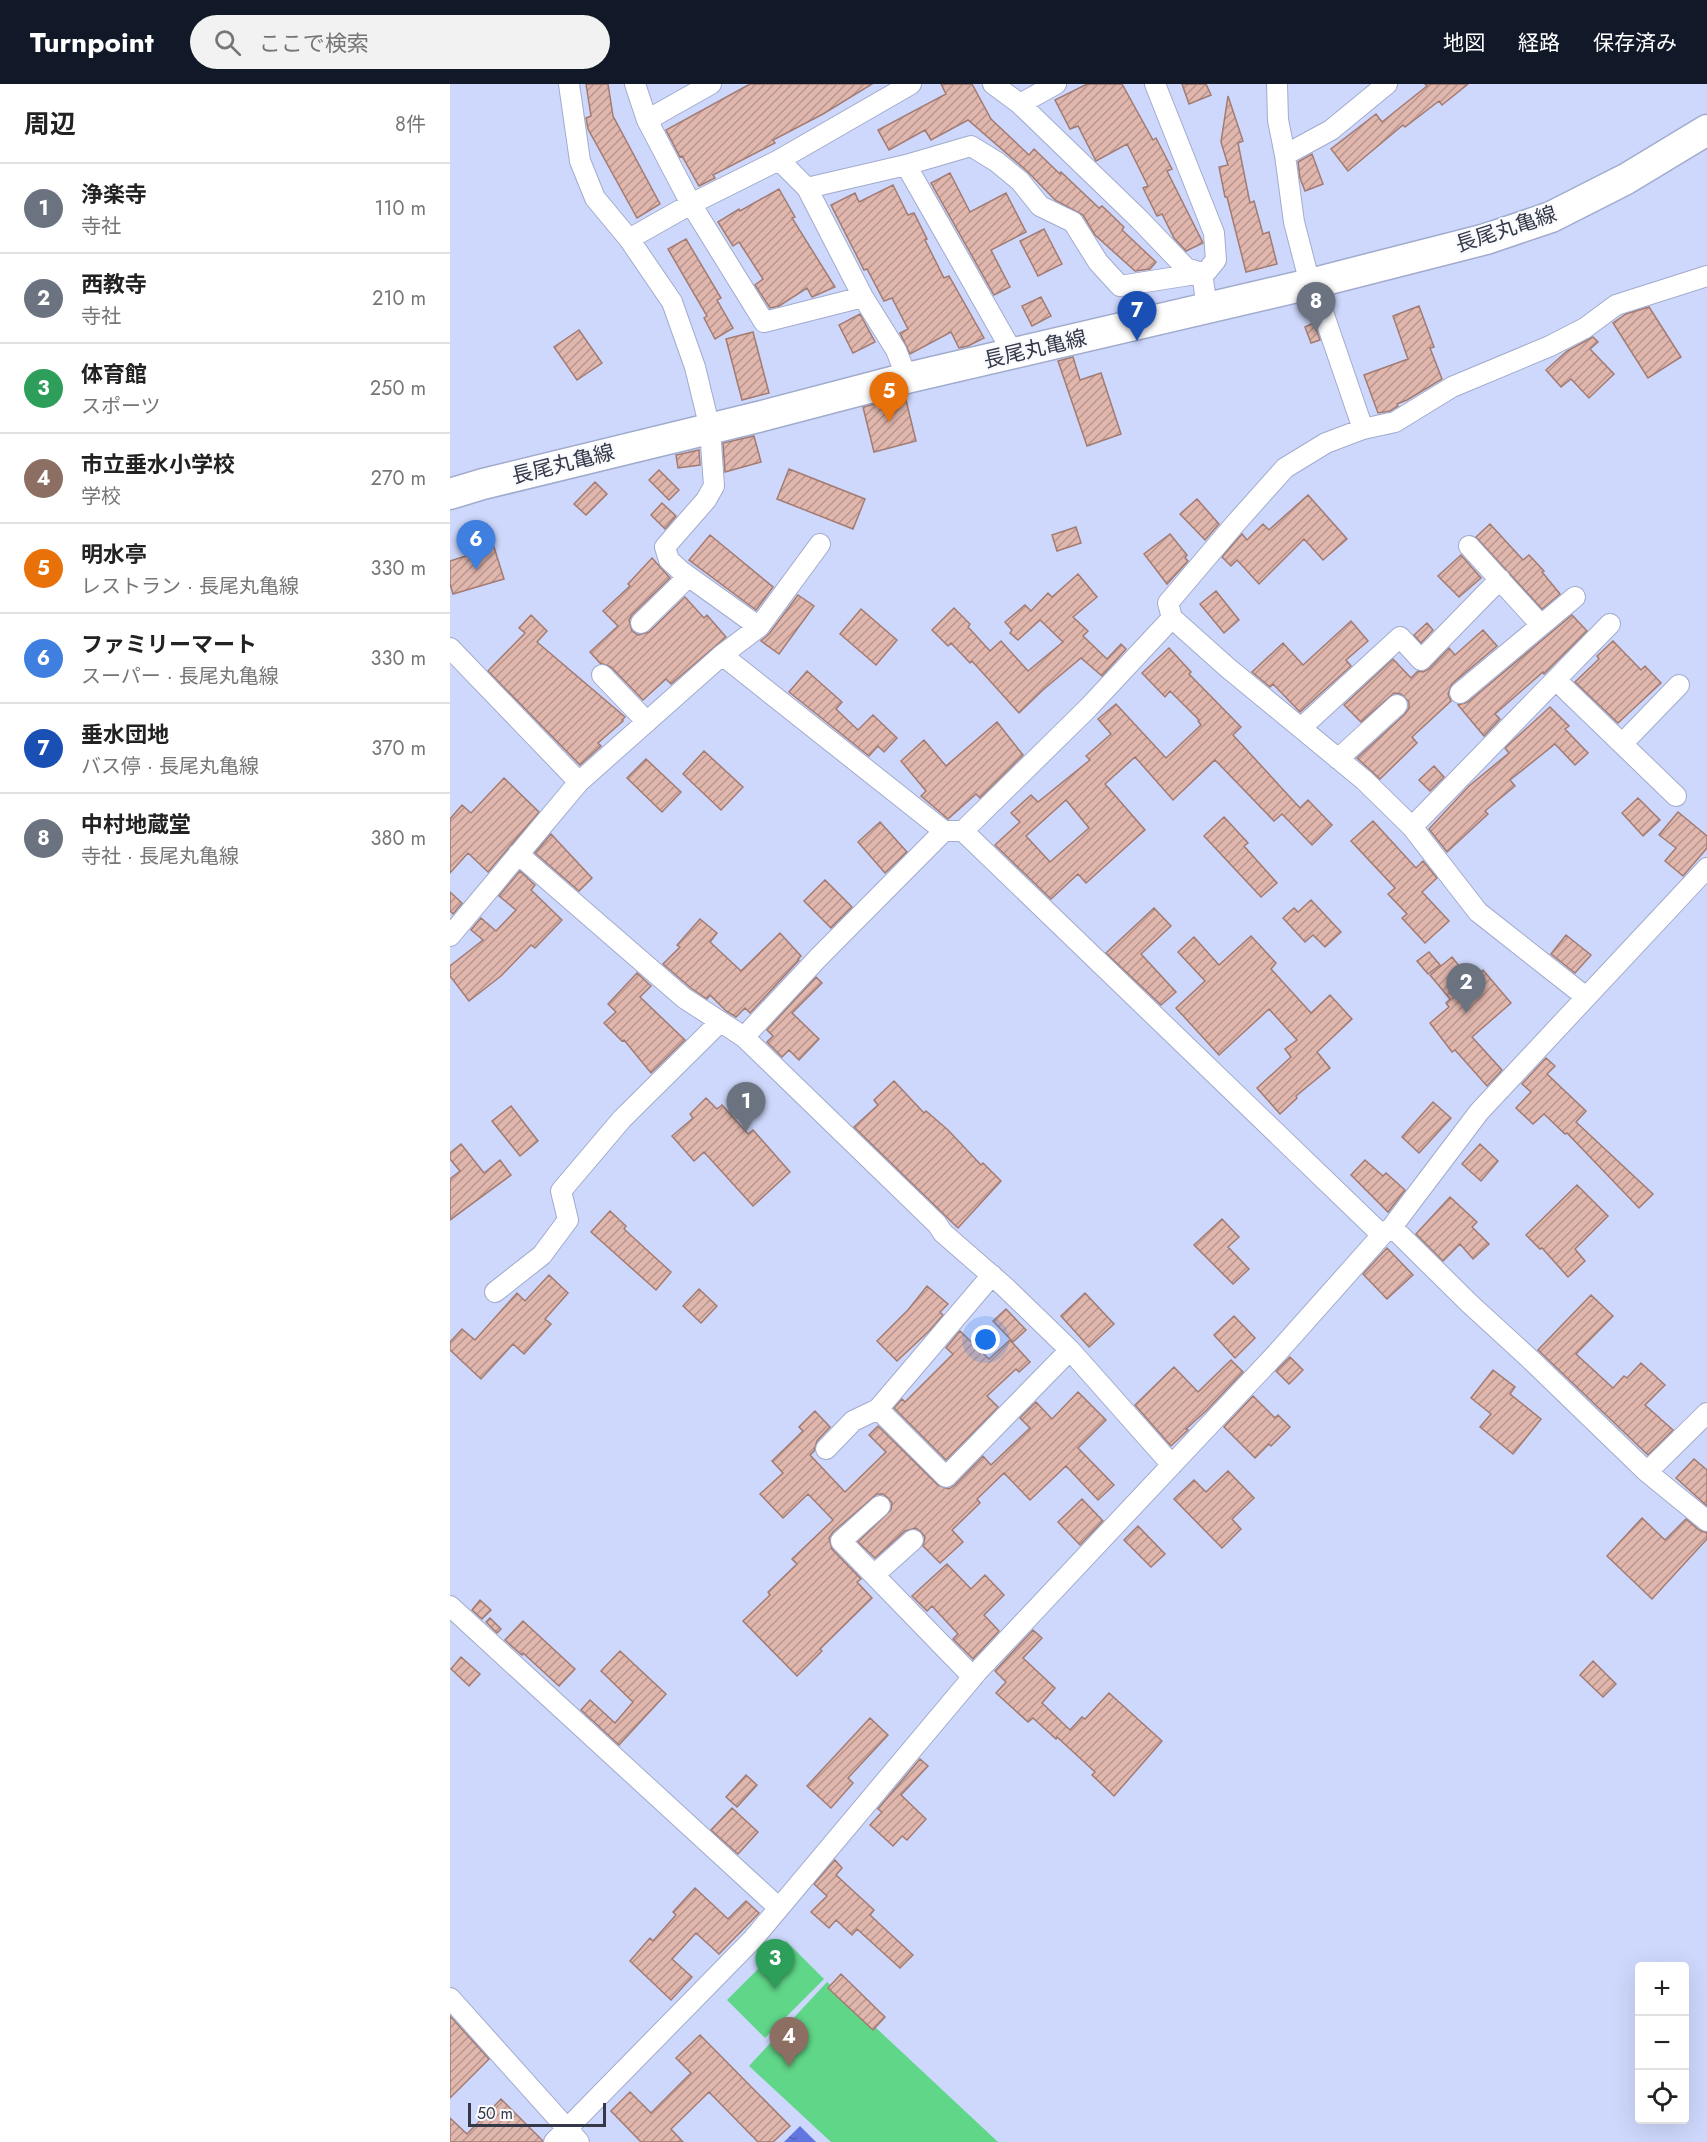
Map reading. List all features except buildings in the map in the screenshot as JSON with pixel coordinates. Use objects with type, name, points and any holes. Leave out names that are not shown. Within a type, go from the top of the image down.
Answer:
[{"type":"main road","name":"長尾丸亀線","points":[[450,494],[907,378],[1310,284],[1486,239],[1551,217],[1626,179],[1707,130]]},
{"type":"street","points":[[569,84],[580,162],[595,198],[629,239],[672,302],[695,367],[710,429],[714,486],[706,500],[665,547],[669,560],[688,577],[759,627]]},
{"type":"street","points":[[635,84],[647,120],[691,204],[764,322],[863,297]]},
{"type":"street","points":[[647,120],[711,84]]},
{"type":"street","points":[[629,239],[691,204],[779,160],[911,84]]},
{"type":"street","points":[[993,84],[1020,104],[1139,219],[1186,268],[1203,273]]},
{"type":"street","points":[[1020,104],[1056,84]]},
{"type":"street","points":[[807,188],[906,165],[971,146],[997,162],[1020,181],[1040,206],[1073,222],[1098,262],[1120,286],[1203,273],[1216,260],[1214,233],[1155,84]]},
{"type":"street","points":[[1277,84],[1278,120],[1294,222],[1310,284],[1323,312],[1363,429]]},
{"type":"street","points":[[1285,155],[1331,130],[1387,84]]},
{"type":"street","points":[[779,160],[807,188],[863,297],[896,350],[907,378]]},
{"type":"street","points":[[906,165],[1013,353]]},
{"type":"street","points":[[1203,273],[1207,308]]},
{"type":"street","points":[[1586,997],[1478,912],[1412,827],[1364,780],[1172,618],[1168,603],[1285,468],[1326,443],[1363,429],[1395,422],[1452,387],[1550,346],[1585,328],[1616,305],[1707,276]]},
{"type":"street","points":[[450,936],[579,783],[722,655],[759,627],[820,544]]},
{"type":"street","points":[[1469,546],[1541,625]]},
{"type":"street","points":[[641,623],[688,577]]},
{"type":"street","points":[[1301,728],[1400,637],[1421,660],[1500,579]]},
{"type":"street","points":[[1460,693],[1575,597]]},
{"type":"street","points":[[744,1037],[826,950],[1088,708],[1172,618]]},
{"type":"street","points":[[1412,827],[1610,624]]},
{"type":"street","points":[[450,648],[579,783]]},
{"type":"street","points":[[722,655],[953,831],[1387,1231],[1530,1359],[1647,1472],[1707,1521]]},
{"type":"street","points":[[602,675],[647,722]]},
{"type":"street","points":[[1556,680],[1676,796]]},
{"type":"street","points":[[1622,744],[1678,685]]},
{"type":"street","points":[[1338,759],[1397,705]]},
{"type":"street","points":[[518,854],[684,998],[744,1037],[937,1224],[943,1233],[992,1275],[1071,1350],[1172,1465]]},
{"type":"street","points":[[450,1998],[566,2138],[753,1939],[973,1677],[1277,1353],[1387,1231],[1479,1112],[1707,868]]},
{"type":"street","points":[[495,1292],[542,1255],[568,1221],[561,1191],[622,1119],[720,1022]]},
{"type":"street","points":[[826,1449],[853,1421],[878,1409],[992,1275]]},
{"type":"street","points":[[878,1409],[946,1477],[1071,1350]]},
{"type":"street","points":[[1647,1472],[1707,1413]]},
{"type":"street","points":[[880,1506],[841,1541],[973,1677]]},
{"type":"street","points":[[874,1575],[913,1540]]},
{"type":"street","points":[[450,1606],[779,1908]]},
{"type":"green space","points":[[786,1941],[824,1979],[765,2038],[727,2000]]},
{"type":"green space","points":[[827,1982],[998,2142],[831,2142],[749,2066]]},
{"type":"water","points":[[800,2126],[816,2142],[784,2142]]},
{"type":"place","name":"中村地蔵堂","points":[[1316,332]]},
{"type":"place","name":"垂水団地","points":[[1137,341]]},
{"type":"place","name":"明水亭","points":[[889,422]]},
{"type":"place","name":"ファミリーマート","points":[[476,570]]},
{"type":"place","name":"西教寺","points":[[1466,1013]]},
{"type":"place","name":"浄楽寺","points":[[746,1132]]},
{"type":"place","name":"体育館","points":[[775,1989]]},
{"type":"place","name":"市立垂水小学校","points":[[789,2067]]}]
